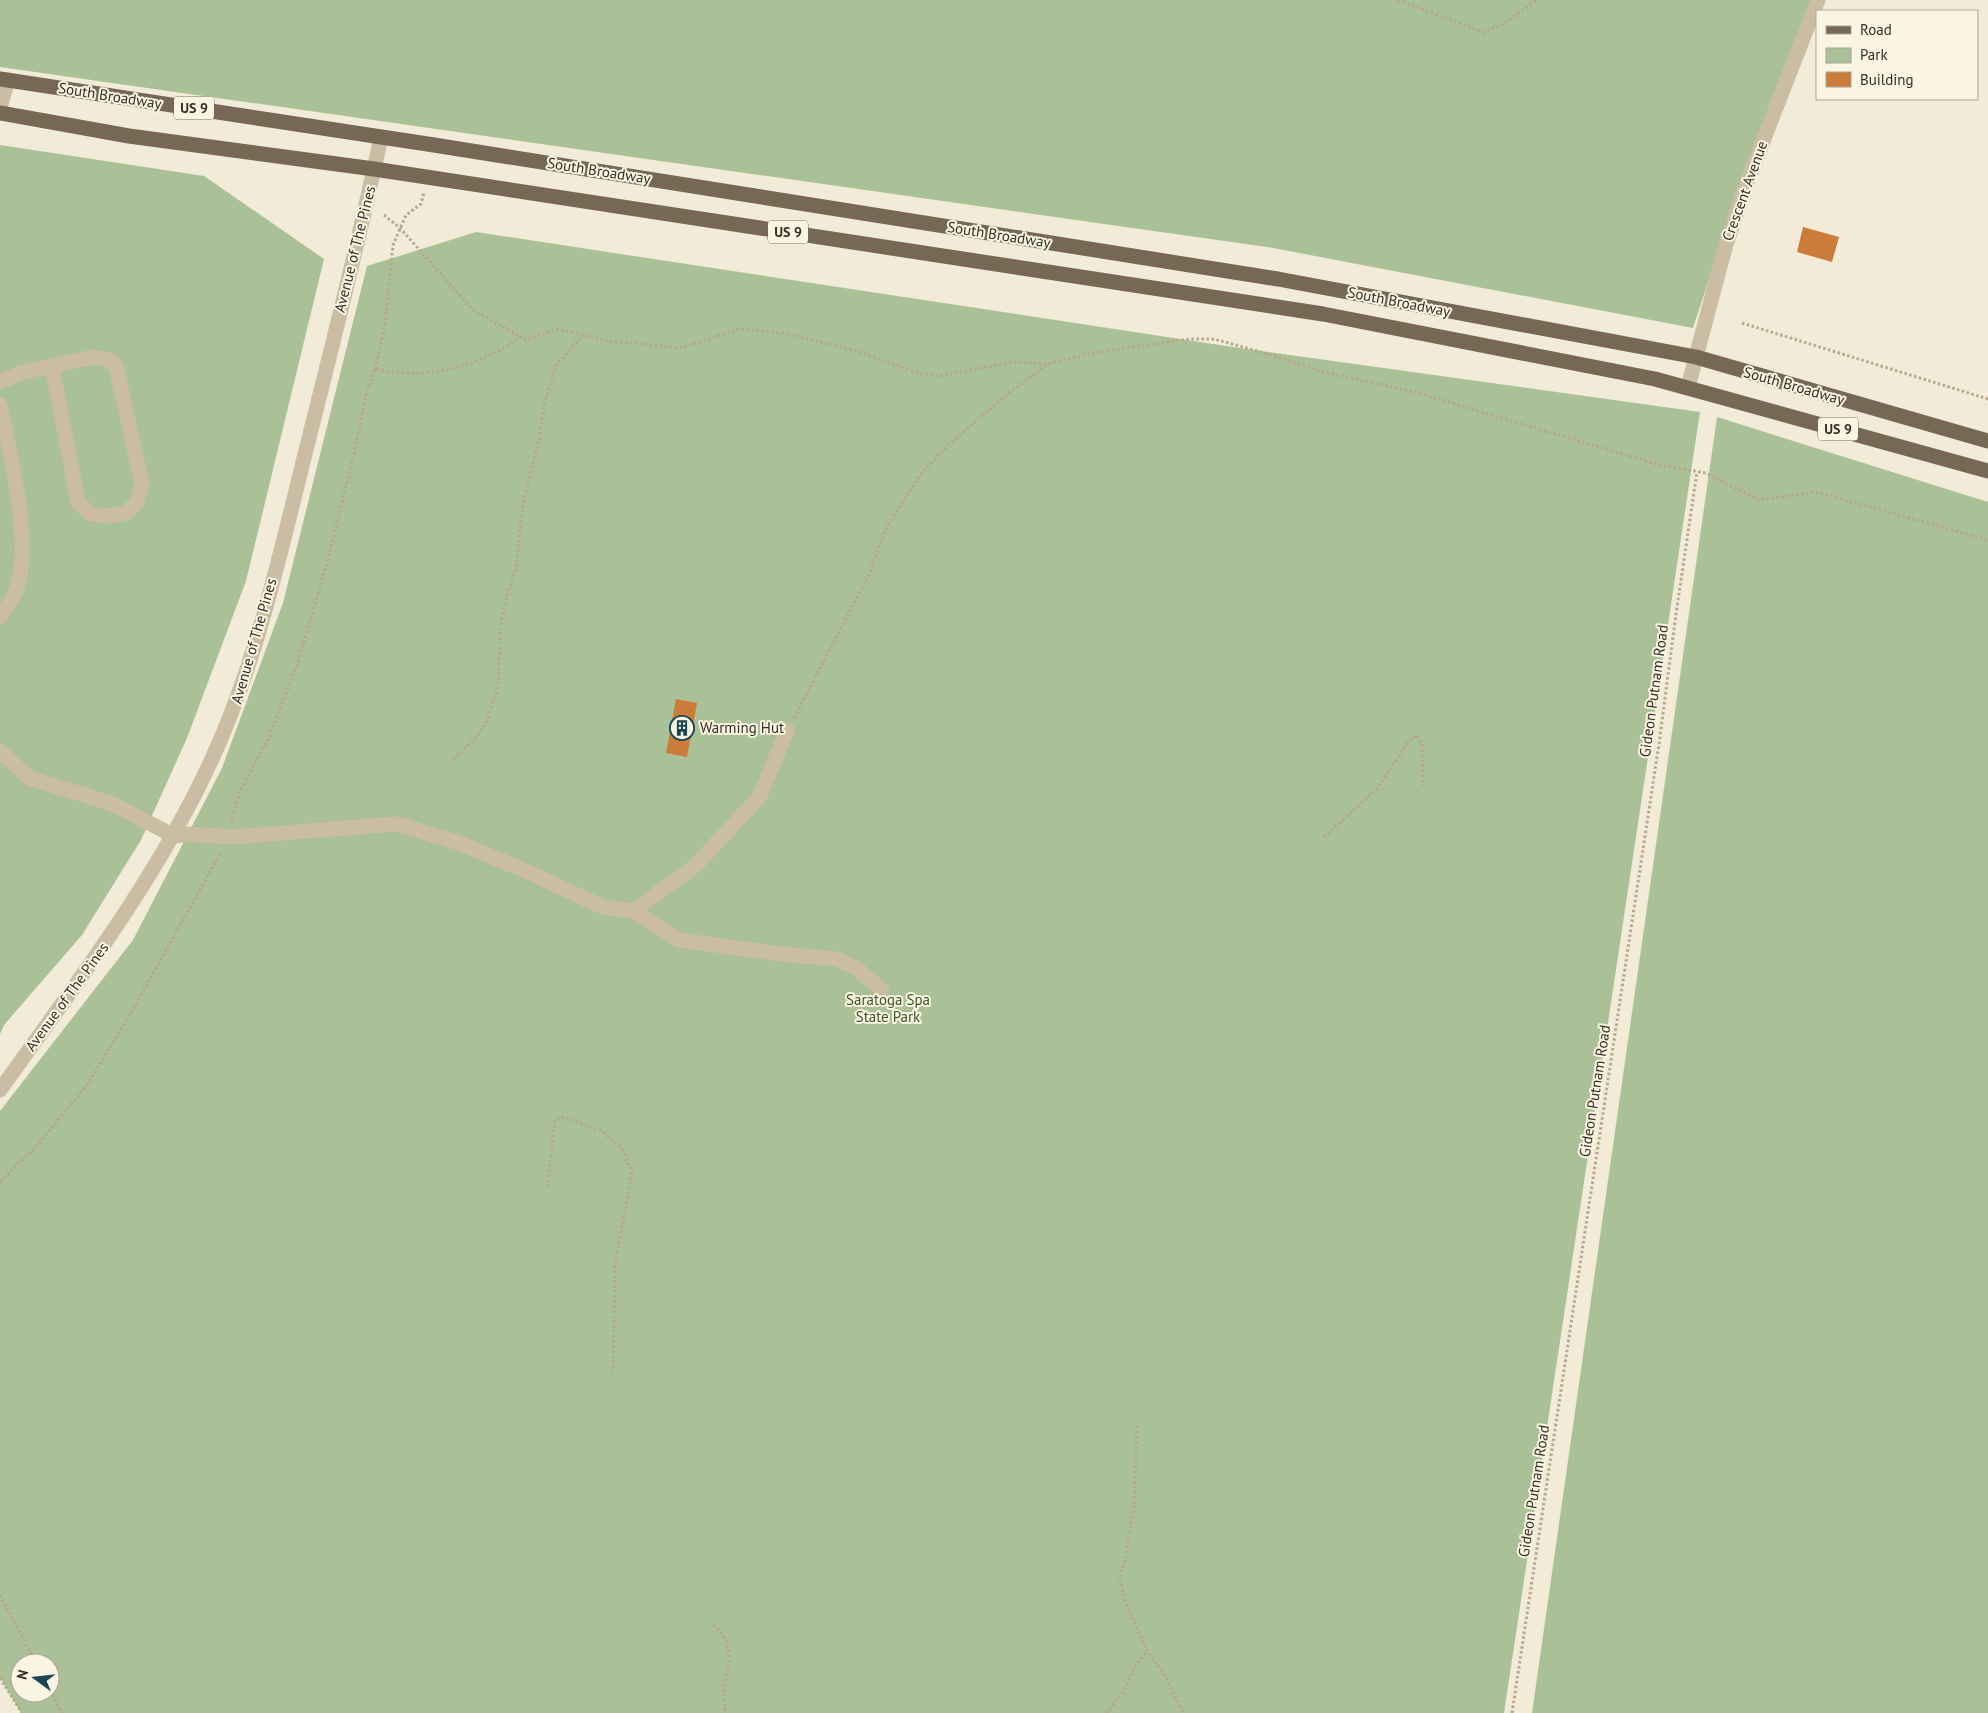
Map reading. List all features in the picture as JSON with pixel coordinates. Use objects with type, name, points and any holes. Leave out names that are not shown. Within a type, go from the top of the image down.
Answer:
[{"type":"main road","name":"South Broadway","points":[[4,79],[1278,279],[1696,358],[1988,441]]},
{"type":"main road","name":"South Broadway","points":[[0,113],[129,136],[374,169],[1323,314],[1655,379],[1988,471]]},
{"type":"street","name":"Crescent Avenue","points":[[1688,387],[1725,248],[1744,190],[1818,0]]},
{"type":"street","points":[[0,107],[4,79]]},
{"type":"street","name":"Avenue of The Pines","points":[[0,1090],[126,915],[174,836],[233,712],[252,656],[289,518],[365,212],[381,137]]},
{"type":"street","points":[[0,382],[23,372],[93,357],[109,360],[116,366],[142,484],[136,502],[126,514],[108,516],[90,514],[78,502],[52,366]]},
{"type":"street","points":[[0,405],[20,513],[22,563],[16,592],[0,617]]},
{"type":"street","points":[[633,912],[696,866],[760,796],[787,730]]},
{"type":"street","points":[[0,751],[29,778],[113,804],[174,836],[189,834],[228,837],[397,824],[459,843],[526,871],[603,907],[633,912],[679,940],[781,954],[837,959],[856,968],[882,990]]},
{"type":"path","points":[[1398,0],[1483,32],[1505,23],[1538,0]]},
{"type":"path","points":[[0,1182],[41,1141],[90,1081],[215,865],[228,837],[240,791],[270,735],[297,665],[329,556],[368,391],[375,369],[385,325],[393,244],[406,215],[421,204],[424,191]]},
{"type":"path","points":[[384,215],[400,228],[473,310],[526,340],[558,329],[608,341],[681,348],[739,329],[785,333],[853,350],[919,373],[940,376],[1012,362],[1048,364],[1087,354],[1146,345],[1190,339],[1214,339],[1320,371],[1415,392],[1659,465],[1706,473],[1758,500],[1817,492],[1988,540]]},
{"type":"path","points":[[1742,324],[1988,399]]},
{"type":"path","points":[[453,760],[476,737],[486,720],[498,687],[501,622],[516,569],[523,504],[539,439],[545,401],[556,366],[584,335]]},
{"type":"path","points":[[375,369],[413,373],[458,369],[502,350],[521,337]]},
{"type":"path","points":[[787,730],[870,575],[886,528],[922,472],[953,441],[1010,392],[1048,364]]},
{"type":"path","name":"Gideon Putnam Road","points":[[1512,1713],[1659,744],[1697,472]]},
{"type":"path","points":[[1324,837],[1377,789],[1409,741],[1416,735],[1422,745],[1423,786]]},
{"type":"path","points":[[547,1187],[555,1119],[564,1117],[602,1131],[622,1149],[632,1172],[615,1265],[614,1372]]},
{"type":"path","points":[[1137,1426],[1134,1507],[1126,1555],[1120,1577],[1124,1598],[1147,1651],[1165,1675],[1183,1713]]},
{"type":"path","points":[[0,1595],[31,1653]]},
{"type":"path","points":[[713,1625],[726,1639],[730,1661],[724,1686],[725,1713]]},
{"type":"path","points":[[1106,1713],[1122,1694],[1134,1668],[1147,1651]]},
{"type":"path","points":[[0,1678],[22,1713]]},
{"type":"green space","points":[[0,0],[1813,0],[1742,179],[1693,328],[1273,248],[0,67]]},
{"type":"green space","points":[[0,145],[204,176],[324,259],[246,581],[187,738],[141,840],[82,935],[4,1025],[0,1034]]},
{"type":"green space","name":"Saratoga Spa State Park","points":[[476,232],[1246,349],[1700,412],[1504,1713],[21,1713],[15,1703],[60,1703],[60,1653],[10,1653],[10,1694],[0,1677],[0,1111],[133,940],[222,768],[283,603],[367,266]]},
{"type":"green space","points":[[1717,417],[1988,502],[1988,1713],[1532,1713]]},
{"type":"building","points":[[1803,227],[1839,237],[1832,262],[1797,252]]},
{"type":"building","name":"Warming Hut","points":[[676,699],[697,703],[687,757],[666,753]]},
{"type":"place","name":"Warming Hut","points":[[682,728]]}]
